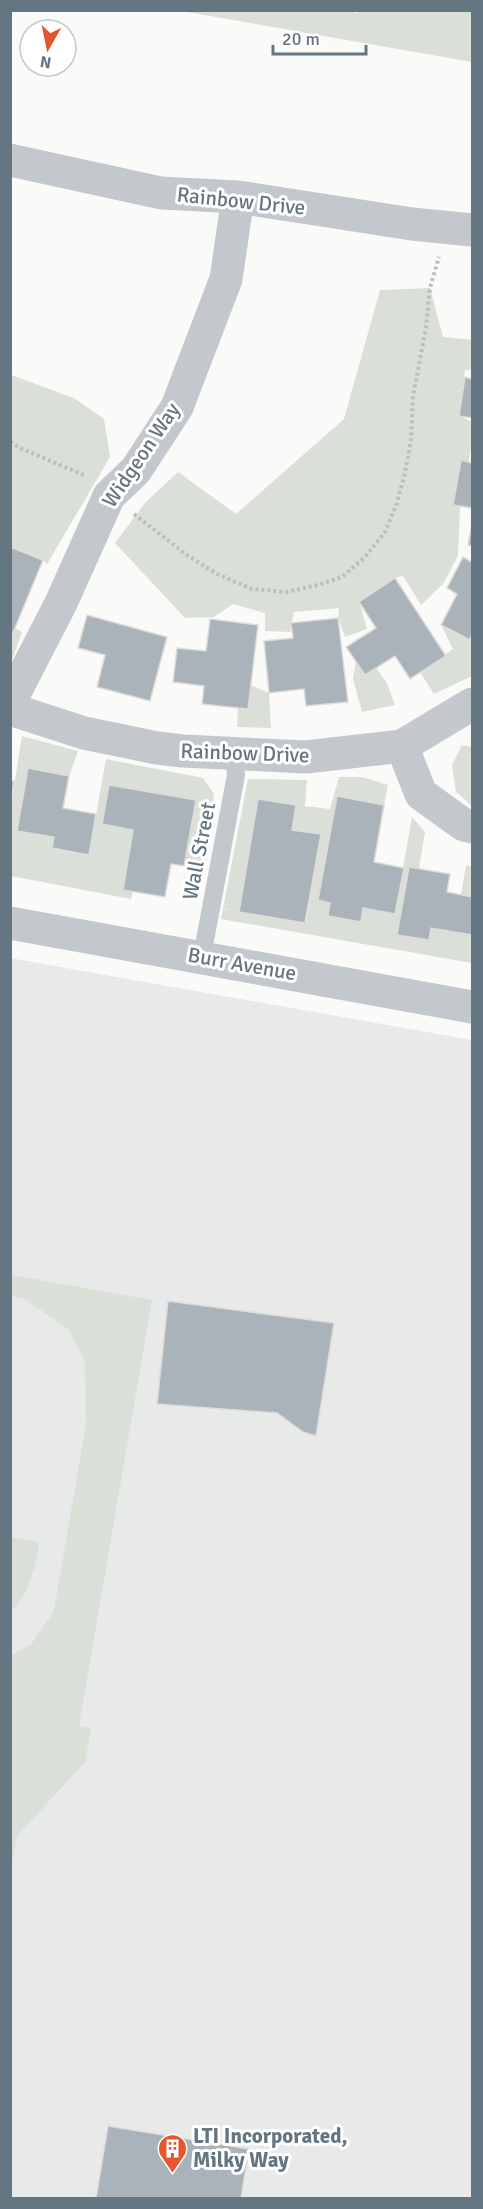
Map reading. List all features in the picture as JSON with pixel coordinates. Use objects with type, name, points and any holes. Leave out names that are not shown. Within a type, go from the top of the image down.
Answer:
[{"type":"street","name":"Rainbow Drive","points":[[10,160],[161,193],[238,196],[412,224],[460,228]]},
{"type":"street","name":"Widgeon Way","points":[[10,702],[61,603],[110,496],[136,470],[177,407],[226,279],[238,196]]},
{"type":"street","name":"Rainbow Drive","points":[[10,709],[84,733],[157,748],[306,757],[402,746],[472,704]]},
{"type":"street","points":[[402,746],[421,794],[464,825],[472,827]]},
{"type":"street","name":"Burr Avenue","points":[[10,923],[202,956],[472,1007]]},
{"type":"lane","name":"Wall Street","points":[[202,956],[236,775],[234,753]]},
{"type":"path","points":[[10,442],[76,470],[94,481],[187,555],[217,574],[252,589],[286,592],[318,585],[342,576],[364,558],[385,532],[397,503],[411,440],[413,397],[426,327],[430,288],[460,228]]},
{"type":"shaded area","points":[[344,10],[357,13],[358,10],[472,11],[472,62],[182,11]]},
{"type":"shaded area","points":[[430,288],[443,337],[472,340],[472,370],[465,370],[459,416],[472,422],[472,439],[469,462],[461,461],[453,504],[460,506],[458,556],[443,584],[421,605],[403,576],[395,578],[359,601],[367,629],[345,637],[338,618],[339,608],[294,612],[290,632],[265,631],[265,613],[233,604],[214,617],[185,618],[115,543],[145,503],[178,472],[236,514],[344,419],[380,290]]},
{"type":"shaded area","points":[[11,375],[74,398],[104,419],[110,457],[47,564],[43,560],[11,547]]},
{"type":"shaded area","points":[[441,625],[469,640],[472,636],[472,676],[434,694],[420,672],[453,649]]},
{"type":"shaded area","points":[[15,628],[22,632],[11,663],[10,640]]},
{"type":"shaded area","points":[[356,661],[365,675],[376,668],[387,683],[395,705],[362,712],[353,679]]},
{"type":"shaded area","points":[[251,685],[269,693],[271,728],[237,727],[238,708],[248,709]]},
{"type":"shaded area","points":[[22,736],[78,751],[69,776],[29,768],[17,831],[54,837],[52,849],[89,855],[106,759],[203,778],[214,794],[205,868],[184,866],[196,800],[109,786],[103,824],[133,830],[123,889],[133,891],[131,899],[11,876],[11,805]]},
{"type":"shaded area","points":[[462,745],[472,747],[472,806],[456,792],[452,765]]},
{"type":"shaded area","points":[[339,777],[362,777],[388,785],[384,805],[337,797],[318,900],[330,903],[329,916],[360,922],[363,908],[395,914],[412,817],[425,832],[419,869],[431,928],[472,935],[472,963],[221,919],[223,909],[230,910],[223,908],[248,779],[307,780],[305,806],[330,809]],"holes":[[[258,799],[296,805],[292,830],[321,835],[306,923],[239,912]]]},
{"type":"shaded area","points":[[466,865],[472,867],[472,897],[461,895]]},
{"type":"shaded area","points":[[10,958],[472,1040],[472,2198],[11,2198]]},
{"type":"shaded area","points":[[11,1275],[152,1300],[79,1726],[91,1728],[85,1762],[17,1836],[11,1867],[11,1656],[32,1643],[54,1611],[86,1424],[85,1361],[68,1329],[23,1298],[11,1296]]},
{"type":"shaded area","points":[[11,1537],[39,1542],[34,1570],[27,1589],[11,1611]]},
{"type":"building","points":[[465,377],[472,379],[472,418],[459,416]]},
{"type":"building","points":[[461,460],[472,463],[472,508],[453,505]]},
{"type":"building","points":[[472,523],[472,546],[468,545]]},
{"type":"building","points":[[10,547],[43,560],[10,640]]},
{"type":"building","points":[[463,557],[472,562],[472,634],[470,640],[441,625],[457,594],[447,588]]},
{"type":"building","points":[[395,578],[446,656],[410,679],[395,656],[365,675],[346,647],[376,628],[359,602]]},
{"type":"building","points":[[87,615],[167,637],[150,701],[97,687],[105,655],[78,648]]},
{"type":"building","points":[[338,618],[348,702],[306,706],[304,689],[269,693],[264,641],[293,638],[291,623]]},
{"type":"building","points":[[210,619],[258,625],[248,709],[202,704],[204,686],[173,682],[177,648],[206,651]]},
{"type":"building","points":[[28,768],[69,776],[63,808],[96,814],[89,855],[52,848],[54,837],[17,831]]},
{"type":"building","points":[[10,781],[14,781],[10,805]]},
{"type":"building","points":[[109,785],[196,800],[184,866],[171,864],[165,897],[123,890],[133,830],[102,824]]},
{"type":"building","points":[[337,796],[384,805],[374,862],[404,868],[395,914],[363,908],[361,922],[328,916],[330,903],[318,900]]},
{"type":"building","points":[[258,799],[296,805],[292,830],[321,834],[305,923],[239,912]]},
{"type":"building","points":[[409,867],[450,874],[447,892],[472,897],[472,935],[431,928],[429,940],[397,935]]},
{"type":"building","points":[[168,1301],[334,1323],[316,1436],[303,1432],[277,1413],[157,1404]]},
{"type":"building","name":"LTI Incorporated, Milky Way","points":[[108,2126],[249,2149],[241,2198],[96,2198]]},
{"type":"place","name":"LTI Incorporated, Milky Way","points":[[172,2174]]}]
